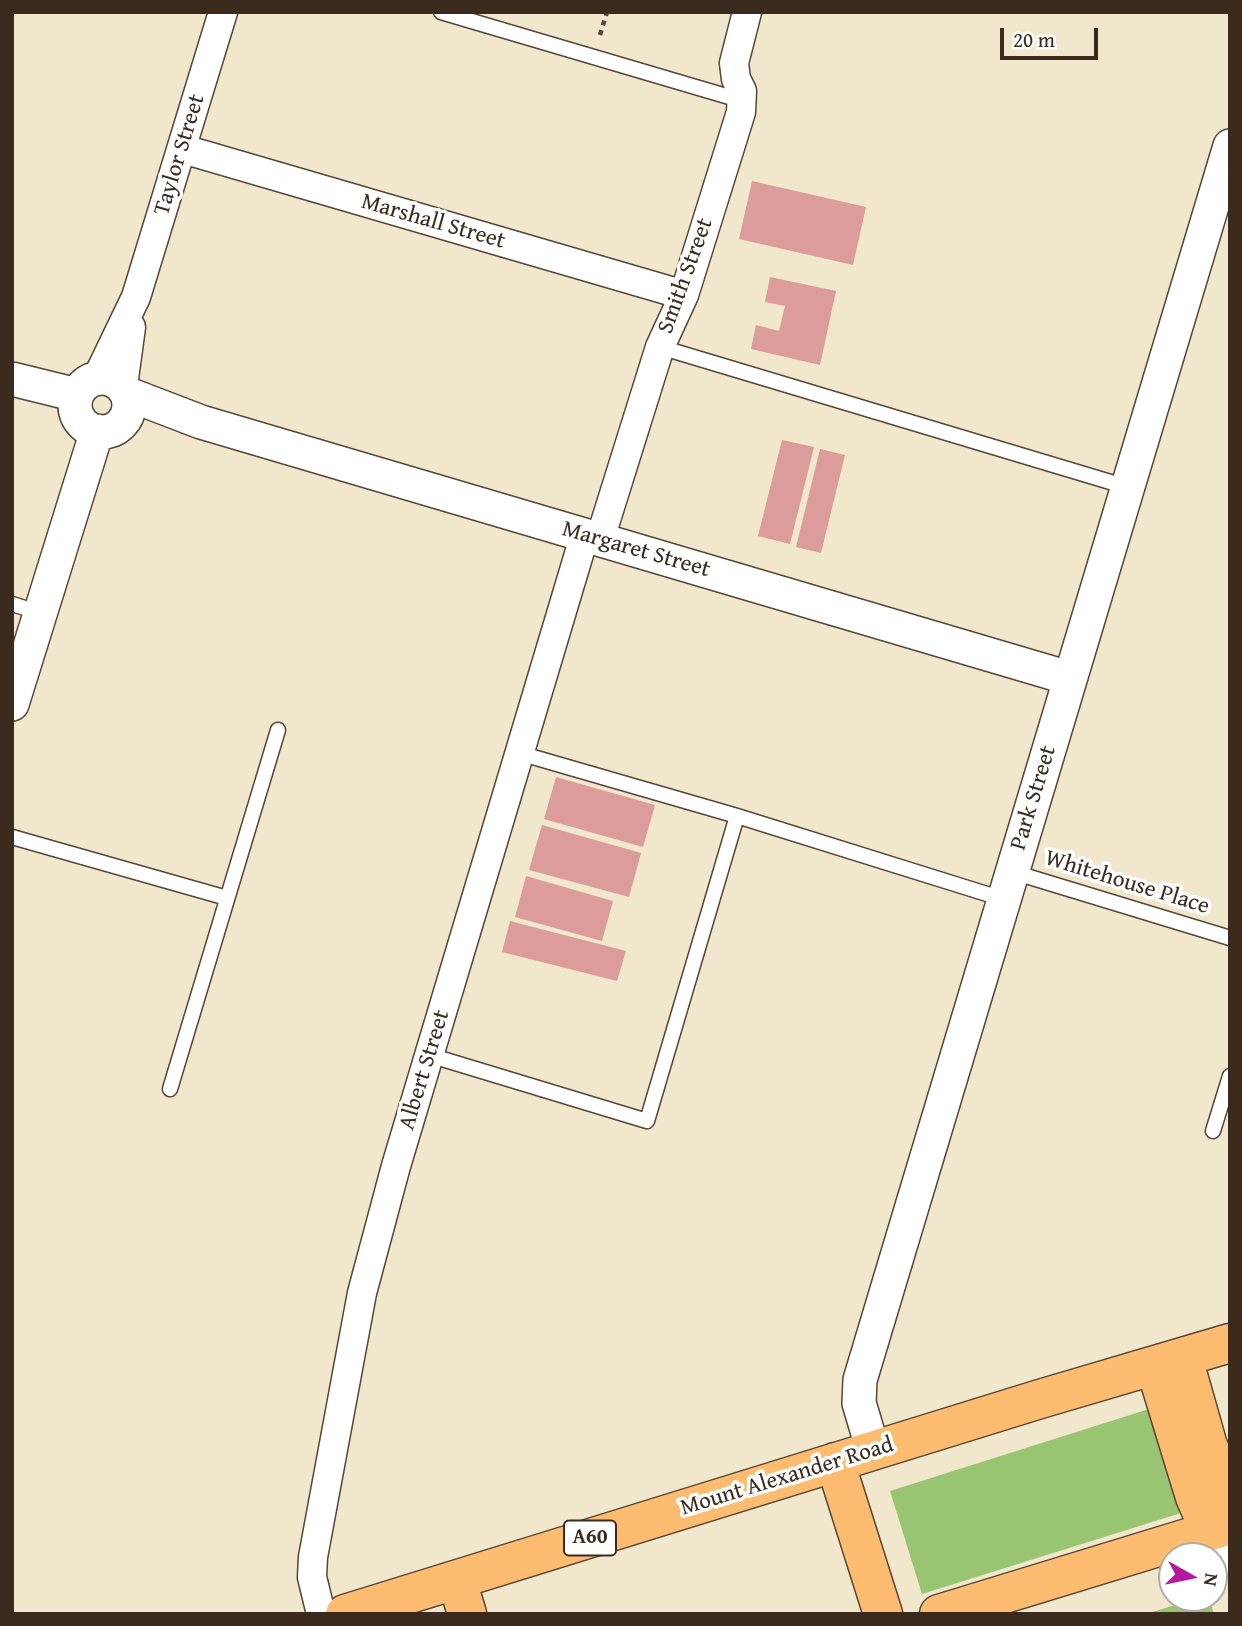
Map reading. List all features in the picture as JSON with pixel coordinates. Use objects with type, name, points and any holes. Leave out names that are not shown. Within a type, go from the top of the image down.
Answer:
[{"type":"main road","name":"Mount Alexander Road","points":[[345,1614],[462,1597],[835,1462],[1230,1343]]},
{"type":"main road","points":[[1169,1362],[1230,1492]]},
{"type":"main road","points":[[939,1614],[1223,1539],[1195,1497],[1169,1362]]},
{"type":"main road","points":[[835,1462],[883,1614]]},
{"type":"street","name":"Taylor Street","points":[[110,394],[136,297],[223,12]]},
{"type":"street","points":[[743,101],[734,63],[747,12]]},
{"type":"street","name":"Smith Street","points":[[592,537],[660,347],[684,295],[743,101]]},
{"type":"street","name":"Park Street","points":[[873,1450],[859,1403],[860,1380],[1230,146]]},
{"type":"street","name":"Marshall Street","points":[[183,149],[684,295]]},
{"type":"street","name":"Margaret Street","points":[[12,379],[110,394],[1069,678]]},
{"type":"street","points":[[12,704],[27,608],[97,431],[115,429],[110,394]]},
{"type":"street","name":"Albert Street","points":[[321,1614],[312,1577],[313,1558],[362,1293],[429,1055],[519,753],[592,537]]},
{"type":"lane","points":[[441,12],[743,101]]},
{"type":"lane","points":[[660,347],[1127,487]]},
{"type":"lane","points":[[170,1089],[278,730]]},
{"type":"lane","name":"Whitehouse Place","points":[[519,753],[737,816],[1007,885],[1230,938]]},
{"type":"lane","points":[[429,1055],[646,1121],[737,816]]},
{"type":"lane","points":[[12,838],[227,898]]},
{"type":"lane","points":[[1213,1131],[1230,1076]]},
{"type":"green space","points":[[1149,1409],[1181,1513],[922,1594],[890,1491]]},
{"type":"green space","points":[[1158,1610],[1214,1614],[1146,1614]]},
{"type":"building","points":[[752,181],[866,207],[853,265],[739,239]]},
{"type":"building","points":[[770,277],[836,291],[820,365],[751,349],[756,325],[779,331],[785,306],[765,302]]},
{"type":"building","points":[[782,440],[814,447],[790,544],[758,536]]},
{"type":"building","points":[[820,449],[845,455],[821,553],[796,547]]},
{"type":"building","points":[[556,777],[655,805],[643,847],[544,819]]},
{"type":"building","points":[[542,825],[641,853],[629,897],[529,870]]},
{"type":"building","points":[[526,876],[613,901],[602,941],[515,917]]},
{"type":"building","points":[[510,921],[626,951],[617,981],[502,952]]}]
